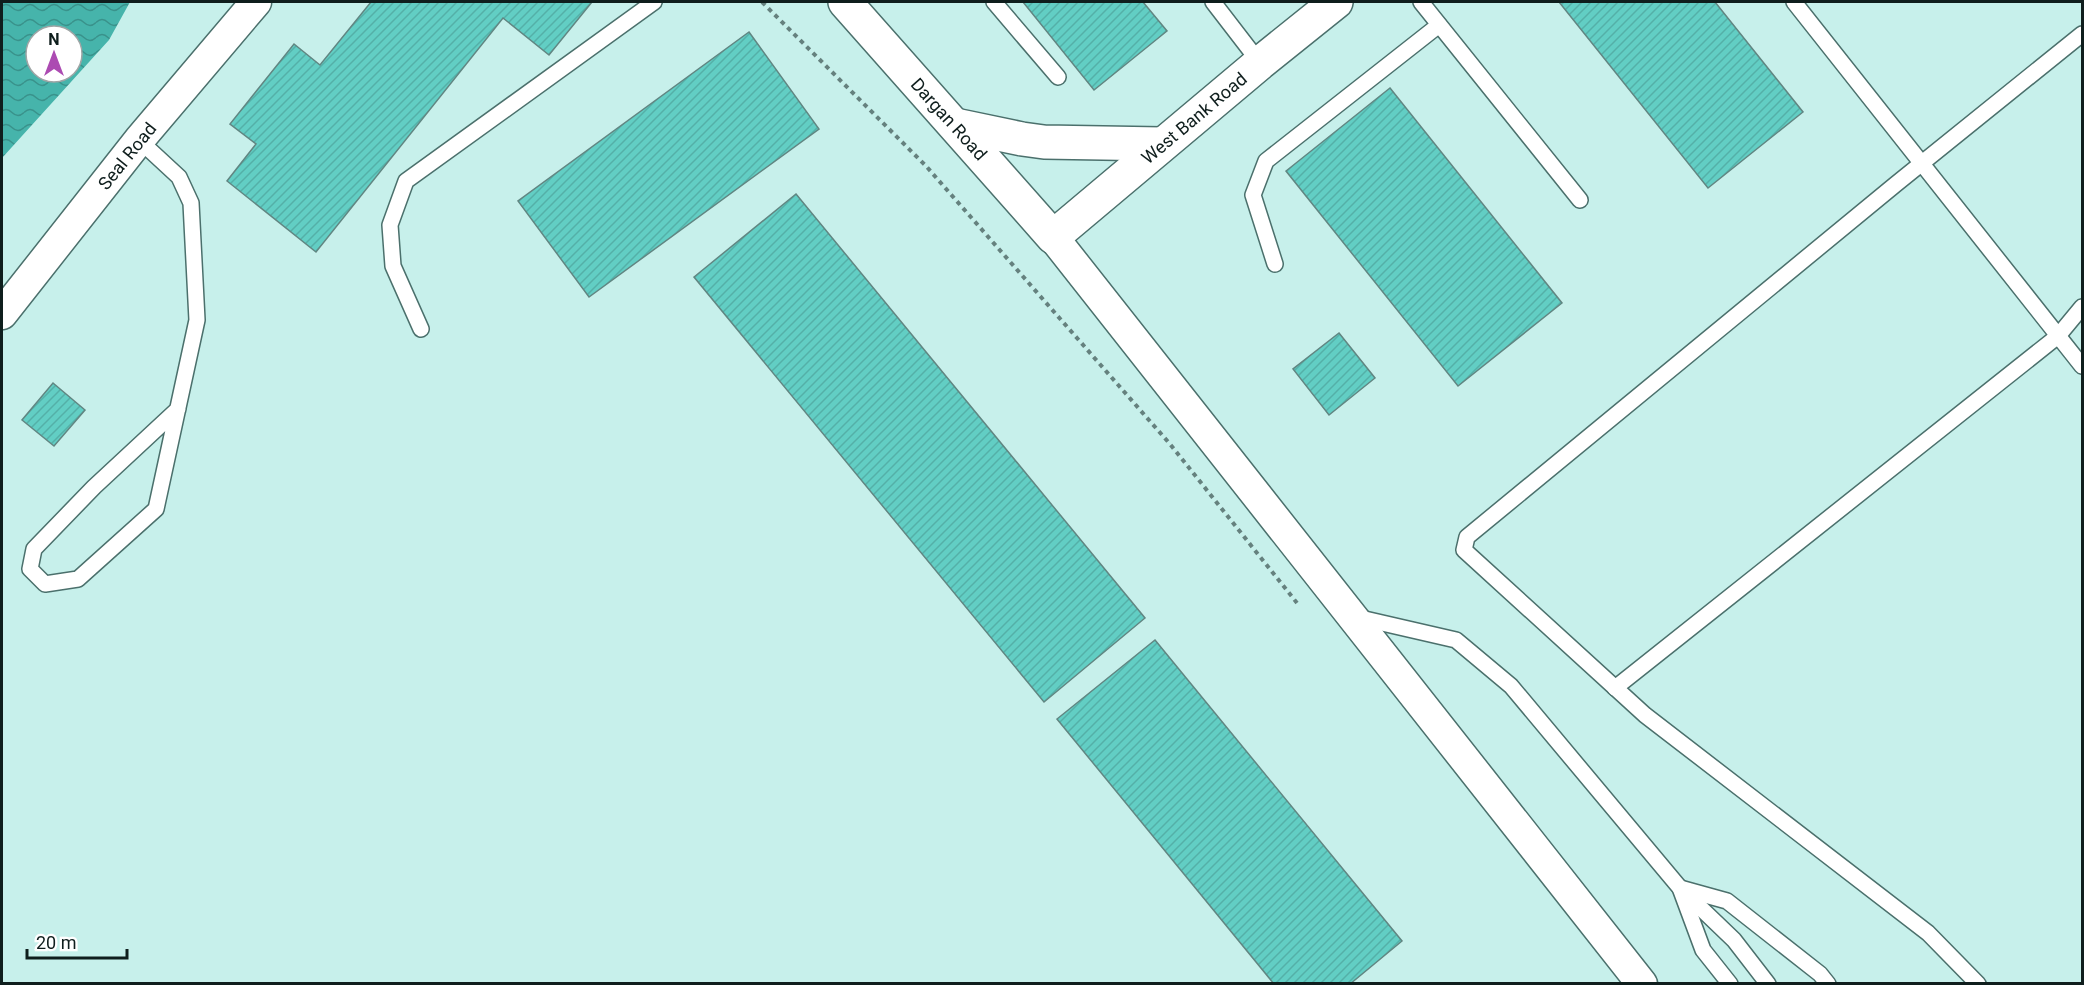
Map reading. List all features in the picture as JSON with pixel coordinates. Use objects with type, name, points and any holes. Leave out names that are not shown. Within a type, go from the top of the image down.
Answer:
[{"type":"street","name":"Seal Road","points":[[2,314],[139,140],[256,2]]},
{"type":"street","name":"Dargan Road","points":[[845,2],[1053,237]]},
{"type":"street","name":"West Bank Road","points":[[1053,237],[1162,144],[1336,2]]},
{"type":"street","points":[[955,125],[1044,142],[1162,144]]},
{"type":"street","points":[[1053,237],[1642,984]]},
{"type":"lane","points":[[421,329],[393,266],[390,225],[406,181],[654,2]]},
{"type":"lane","points":[[994,2],[1058,77]]},
{"type":"lane","points":[[1213,2],[1260,63]]},
{"type":"lane","points":[[1421,2],[1580,200]]},
{"type":"lane","points":[[1794,2],[1923,162],[2082,366]]},
{"type":"lane","points":[[1275,264],[1253,195],[1266,161],[1439,25]]},
{"type":"lane","points":[[1978,984],[1928,933],[1645,715],[1464,550],[1467,537],[2082,34]]},
{"type":"lane","points":[[139,140],[179,177],[190,202],[197,320],[178,409],[156,509],[78,579],[45,584],[30,569],[34,549],[94,487],[178,409]]},
{"type":"lane","points":[[1615,688],[2058,336],[2082,307]]},
{"type":"lane","points":[[1353,616],[1456,640],[1511,686],[1680,888],[1734,940],[1768,984]]},
{"type":"lane","points":[[1680,888],[1703,950],[1730,984]]},
{"type":"lane","points":[[1680,888],[1726,901],[1820,974],[1828,984]]},
{"type":"path","points":[[762,2],[926,166],[1170,444],[1297,603]]},
{"type":"water","points":[[2,2],[130,2],[109,40],[84,68],[84,24],[24,24],[24,84],[69,84],[2,158]]},
{"type":"building","points":[[371,2],[592,2],[549,55],[503,18],[316,252],[227,181],[256,144],[230,124],[294,44],[320,65]]},
{"type":"building","points":[[1023,2],[1143,2],[1167,31],[1094,90]]},
{"type":"building","points":[[1559,2],[1715,2],[1803,112],[1708,188]]},
{"type":"building","points":[[749,32],[819,129],[589,297],[518,201]]},
{"type":"building","points":[[1390,88],[1562,303],[1458,386],[1286,171]]},
{"type":"building","points":[[796,194],[1145,618],[1044,702],[694,277]]},
{"type":"building","points":[[1339,333],[1375,378],[1329,415],[1293,369]]},
{"type":"building","points":[[53,383],[85,410],[54,446],[22,420]]},
{"type":"building","points":[[1155,640],[1402,941],[1350,984],[1274,984],[1057,719]]}]
